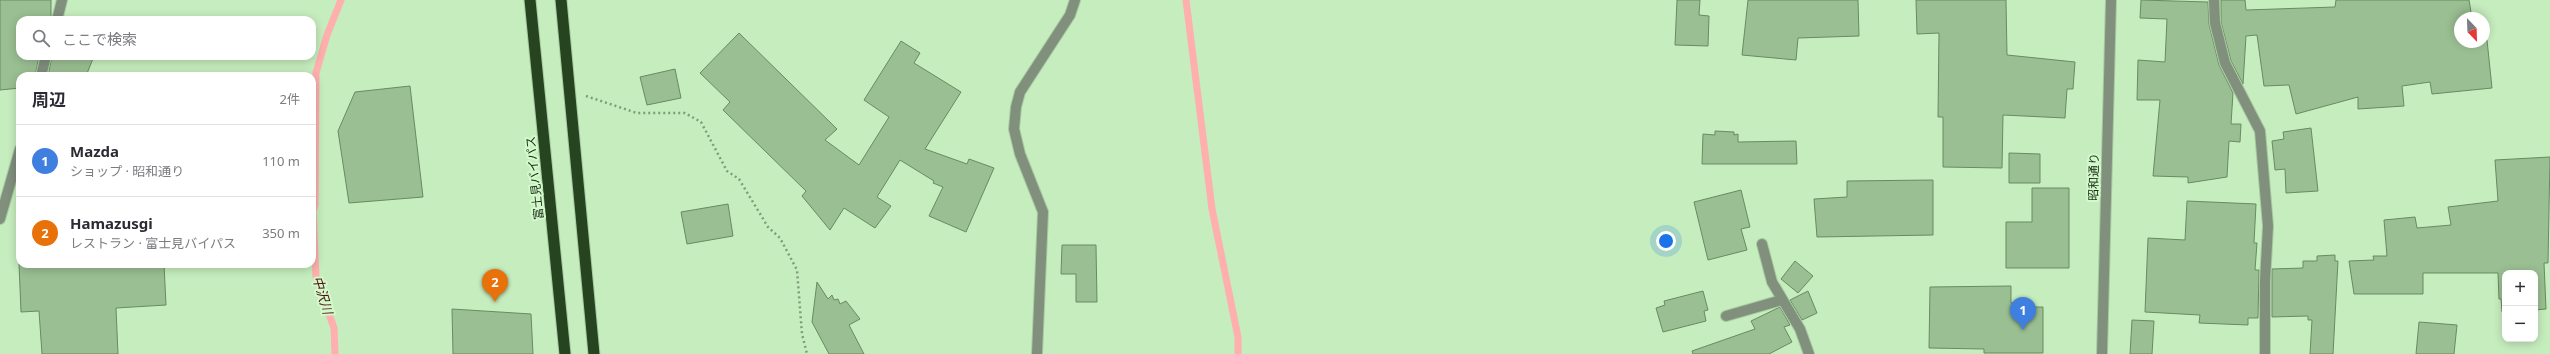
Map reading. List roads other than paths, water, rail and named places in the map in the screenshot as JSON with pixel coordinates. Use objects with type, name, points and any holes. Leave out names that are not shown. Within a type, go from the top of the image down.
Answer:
[{"type":"highway","name":"富士見バイパス","points":[[530,0],[565,354]]},
{"type":"highway","points":[[562,0],[572,93],[594,354]]},
{"type":"street","points":[[57,16],[62,0]]},
{"type":"street","points":[[1037,354],[1043,212],[1020,154],[1014,129],[1016,107],[1020,92],[1066,21],[1075,0]]},
{"type":"street","name":"昭和通り","points":[[2102,354],[2111,0]]},
{"type":"street","points":[[2214,0],[2215,23],[2225,63],[2260,131],[2268,226],[2265,280],[2265,354]]},
{"type":"street","points":[[42,72],[45,60]]},
{"type":"street","points":[[0,220],[16,163]]},
{"type":"street","points":[[1762,244],[1772,282],[1800,329],[1809,354]]},
{"type":"street","points":[[1726,316],[1782,300]]},
{"type":"waterway","name":"中沢川","points":[[316,73],[327,35],[341,0]]},
{"type":"waterway","points":[[1186,0],[1212,209],[1238,337],[1238,354]]},
{"type":"waterway","name":"中沢川","points":[[316,268],[316,277],[334,328],[335,354]]},
{"type":"place","name":"Hamazusgi","points":[[495,302]]},
{"type":"place","name":"Mazda","points":[[2023,330]]}]
